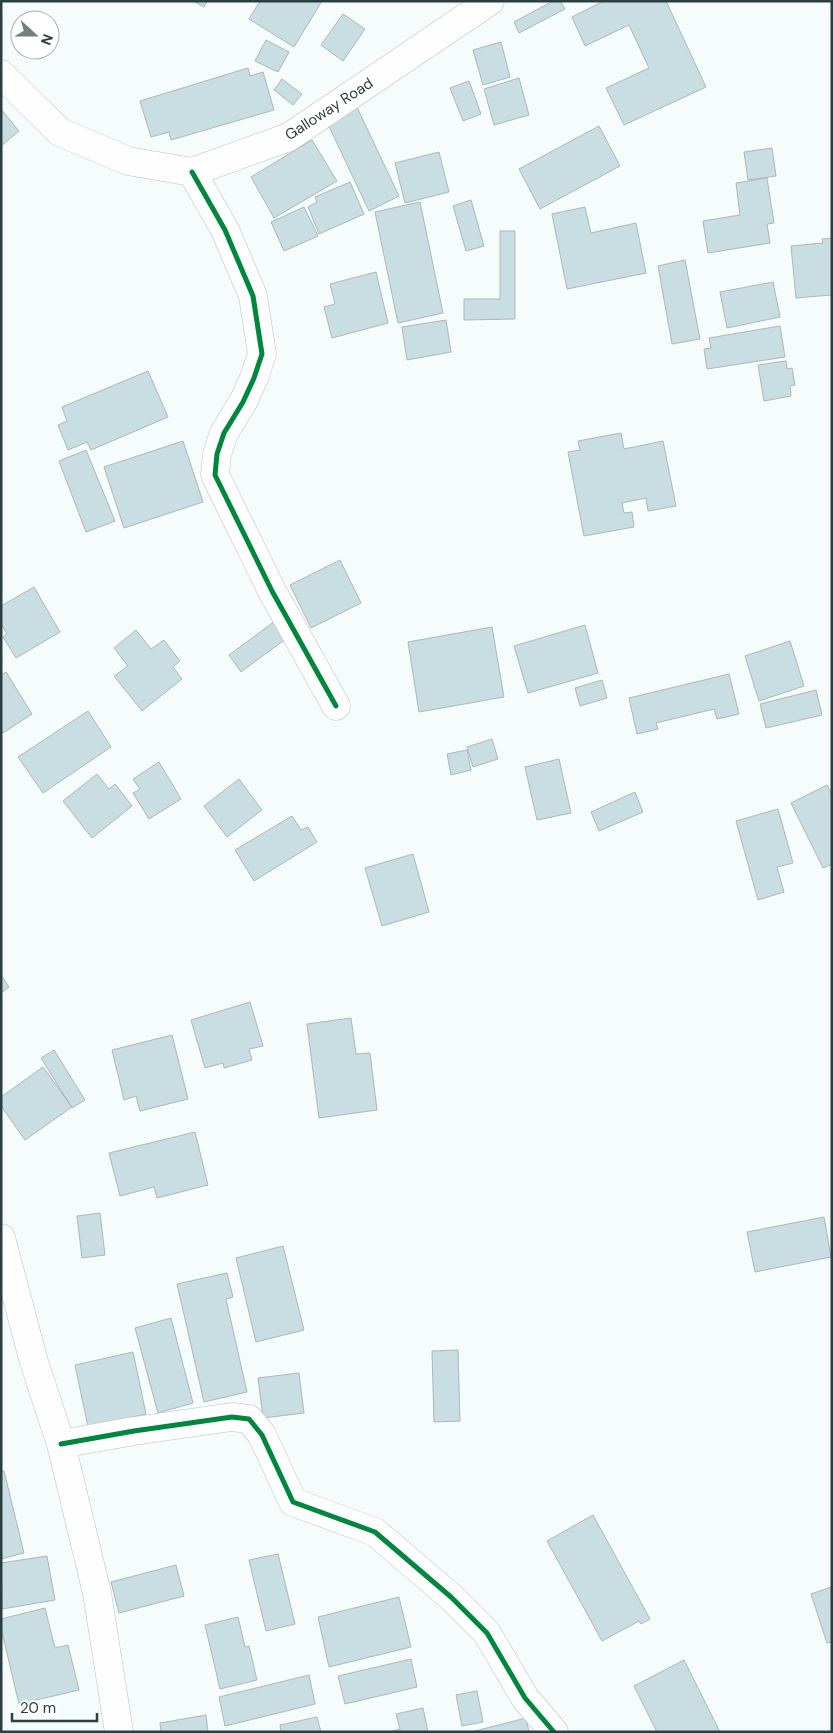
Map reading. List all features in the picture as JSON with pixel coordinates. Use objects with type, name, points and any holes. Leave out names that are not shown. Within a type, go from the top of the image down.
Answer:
[{"type":"street","name":"Galloway Road","points":[[1,74],[60,132],[128,161],[192,172],[289,138],[490,1]]},
{"type":"street","points":[[192,172],[225,230],[253,296],[262,354],[243,402],[224,432],[217,454],[215,475],[272,591],[336,706]]},
{"type":"street","points":[[1,1238],[34,1362],[61,1444],[97,1593],[119,1732]]},
{"type":"street","points":[[61,1444],[232,1417],[249,1419],[262,1435],[293,1502],[375,1532],[451,1597],[487,1633],[525,1698],[554,1732]]},
{"type":"building","points":[[193,1],[207,1],[204,7]]},
{"type":"building","points":[[260,1],[322,1],[294,47],[249,19]]},
{"type":"building","points":[[553,1],[560,1],[565,9],[519,33],[514,22]]},
{"type":"building","points":[[604,1],[666,1],[706,87],[624,125],[606,88],[649,68],[629,25],[585,46],[572,17]]},
{"type":"building","points":[[343,14],[365,29],[343,61],[321,45]]},
{"type":"building","points":[[266,40],[289,52],[278,72],[255,61]]},
{"type":"building","points":[[501,42],[510,77],[483,85],[473,50]]},
{"type":"building","points":[[248,68],[250,76],[263,72],[274,110],[171,140],[169,132],[151,137],[140,101]]},
{"type":"building","points":[[519,78],[529,115],[494,125],[484,89]]},
{"type":"building","points":[[282,79],[302,94],[293,105],[274,90]]},
{"type":"building","points":[[469,81],[481,114],[463,121],[450,88]]},
{"type":"building","points":[[355,103],[399,196],[369,211],[325,118]]},
{"type":"building","points":[[1,109],[19,131],[1,146]]},
{"type":"building","points":[[599,126],[620,166],[540,209],[519,169]]},
{"type":"building","points":[[312,140],[337,181],[274,218],[251,177]]},
{"type":"building","points":[[772,148],[776,176],[748,180],[744,152]]},
{"type":"building","points":[[439,152],[449,192],[405,203],[395,163]]},
{"type":"building","points":[[767,178],[774,223],[767,224],[770,243],[708,253],[703,221],[740,215],[736,183]]},
{"type":"building","points":[[350,182],[364,214],[319,234],[308,207],[317,202],[315,197]]},
{"type":"building","points":[[471,200],[484,246],[466,251],[453,206]]},
{"type":"building","points":[[420,202],[443,313],[398,323],[375,212]]},
{"type":"building","points":[[304,207],[318,236],[284,251],[271,222]]},
{"type":"building","points":[[585,207],[591,233],[636,223],[646,273],[567,289],[552,214]]},
{"type":"building","points":[[500,231],[515,231],[515,319],[464,320],[464,299],[500,299]]},
{"type":"building","points":[[832,238],[832,299],[831,295],[796,298],[791,246],[823,243],[822,239]]},
{"type":"building","points":[[685,260],[700,339],[672,344],[658,266]]},
{"type":"building","points":[[376,272],[388,323],[332,338],[324,307],[335,304],[330,284]]},
{"type":"building","points":[[773,282],[780,317],[727,328],[720,292]]},
{"type":"building","points":[[446,320],[451,352],[407,360],[402,327]]},
{"type":"building","points":[[780,326],[785,357],[707,369],[704,349],[711,348],[709,338]]},
{"type":"building","points":[[786,361],[787,369],[792,368],[795,385],[790,386],[791,396],[764,401],[758,365]]},
{"type":"building","points":[[148,371],[168,417],[91,450],[87,442],[68,450],[58,425],[67,421],[62,407]]},
{"type":"building","points":[[621,433],[624,449],[663,441],[676,506],[648,511],[646,498],[622,503],[624,513],[632,512],[634,527],[584,536],[568,452],[580,450],[578,441]]},
{"type":"building","points":[[183,441],[203,502],[124,528],[104,467]]},
{"type":"building","points":[[86,450],[115,521],[86,532],[59,461]]},
{"type":"building","points":[[340,560],[361,603],[311,628],[290,585]]},
{"type":"building","points":[[34,587],[60,632],[16,658],[3,637],[7,634],[1,624],[1,606]]},
{"type":"building","points":[[275,621],[287,638],[241,672],[229,655]]},
{"type":"building","points":[[585,625],[598,673],[528,693],[514,646]]},
{"type":"building","points":[[492,627],[504,697],[419,712],[408,642]]},
{"type":"building","points":[[136,630],[151,649],[164,640],[180,661],[173,667],[182,679],[142,711],[114,676],[128,666],[114,648]]},
{"type":"building","points":[[790,641],[804,686],[759,701],[745,656]]},
{"type":"building","points":[[6,672],[32,714],[3,733],[1,731],[1,675]]},
{"type":"building","points":[[729,674],[739,714],[717,719],[714,709],[656,723],[658,729],[637,734],[629,698]]},
{"type":"building","points":[[602,680],[607,698],[580,706],[575,688]]},
{"type":"building","points":[[816,690],[822,715],[766,728],[760,704]]},
{"type":"building","points":[[88,711],[111,747],[43,793],[18,757]]},
{"type":"building","points":[[492,739],[498,759],[473,767],[467,747]]},
{"type":"building","points":[[467,750],[471,770],[451,775],[447,754]]},
{"type":"building","points":[[559,759],[571,813],[537,820],[525,767]]},
{"type":"building","points":[[159,762],[181,799],[149,819],[133,793],[140,789],[133,779]]},
{"type":"building","points":[[97,774],[109,789],[115,784],[132,806],[92,838],[63,801]]},
{"type":"building","points":[[239,779],[262,810],[227,837],[204,806]]},
{"type":"building","points":[[827,785],[832,795],[832,864],[823,868],[791,803]]},
{"type":"building","points":[[635,792],[643,812],[599,831],[591,812]]},
{"type":"building","points":[[778,809],[793,863],[777,867],[784,892],[758,900],[736,821]]},
{"type":"building","points":[[292,816],[301,830],[308,827],[317,842],[254,881],[235,850]]},
{"type":"building","points":[[413,854],[429,912],[382,926],[365,868]]},
{"type":"building","points":[[1,975],[9,987],[1,993]]},
{"type":"building","points":[[250,1002],[263,1046],[249,1049],[252,1060],[224,1068],[223,1063],[205,1068],[191,1020]]},
{"type":"building","points":[[351,1018],[356,1054],[370,1053],[377,1110],[319,1118],[307,1024]]},
{"type":"building","points":[[172,1035],[188,1099],[140,1111],[136,1096],[124,1100],[112,1050]]},
{"type":"building","points":[[54,1050],[85,1100],[72,1108],[41,1058]]},
{"type":"building","points":[[43,1067],[72,1107],[25,1140],[1,1106],[1,1097]]},
{"type":"building","points":[[195,1132],[208,1185],[157,1198],[154,1187],[120,1196],[109,1153]]},
{"type":"building","points":[[100,1213],[105,1255],[82,1258],[77,1216]]},
{"type":"building","points":[[824,1217],[831,1257],[755,1272],[747,1232]]},
{"type":"building","points":[[283,1246],[304,1330],[256,1342],[236,1258]]},
{"type":"building","points":[[227,1273],[233,1297],[226,1299],[247,1392],[204,1402],[177,1284]]},
{"type":"building","points":[[171,1318],[193,1403],[158,1413],[135,1328]]},
{"type":"building","points":[[458,1350],[460,1421],[434,1422],[432,1351]]},
{"type":"building","points":[[133,1352],[146,1414],[88,1427],[75,1365]]},
{"type":"building","points":[[299,1373],[304,1413],[263,1418],[258,1378]]},
{"type":"building","points":[[4,1471],[24,1553],[1,1559],[1,1472]]},
{"type":"building","points":[[593,1515],[650,1619],[641,1624],[639,1621],[602,1641],[547,1541]]},
{"type":"building","points":[[278,1554],[295,1624],[266,1631],[249,1560]]},
{"type":"building","points":[[47,1556],[55,1600],[2,1609],[1,1563]]},
{"type":"building","points":[[176,1565],[184,1596],[119,1613],[111,1582]]},
{"type":"building","points":[[831,1587],[832,1642],[827,1643],[811,1594]]},
{"type":"building","points":[[399,1597],[411,1647],[329,1667],[318,1617]]},
{"type":"building","points":[[45,1608],[55,1648],[68,1645],[79,1690],[19,1704],[1,1628],[1,1619]]},
{"type":"building","points":[[238,1617],[245,1647],[249,1646],[257,1680],[220,1689],[205,1625]]},
{"type":"building","points":[[411,1659],[417,1687],[345,1704],[338,1676]]},
{"type":"building","points":[[684,1660],[720,1732],[657,1732],[634,1686]]},
{"type":"building","points":[[309,1675],[315,1704],[225,1726],[219,1697]]},
{"type":"building","points":[[477,1691],[483,1722],[462,1726],[456,1695]]},
{"type":"building","points":[[423,1708],[428,1732],[389,1732],[400,1729],[396,1714]]},
{"type":"building","points":[[206,1715],[208,1732],[161,1732],[160,1723]]},
{"type":"building","points":[[317,1717],[321,1732],[281,1732],[280,1725]]},
{"type":"building","points":[[526,1718],[529,1732],[471,1732]]},
{"type":"cycle path","points":[[192,172],[225,230],[253,296],[262,354],[243,402],[224,433],[217,454],[215,475],[272,591],[336,706]]},
{"type":"cycle path","points":[[61,1444],[232,1417],[249,1419],[262,1435],[293,1502],[375,1532],[451,1597],[487,1633],[525,1698],[554,1732]]}]
